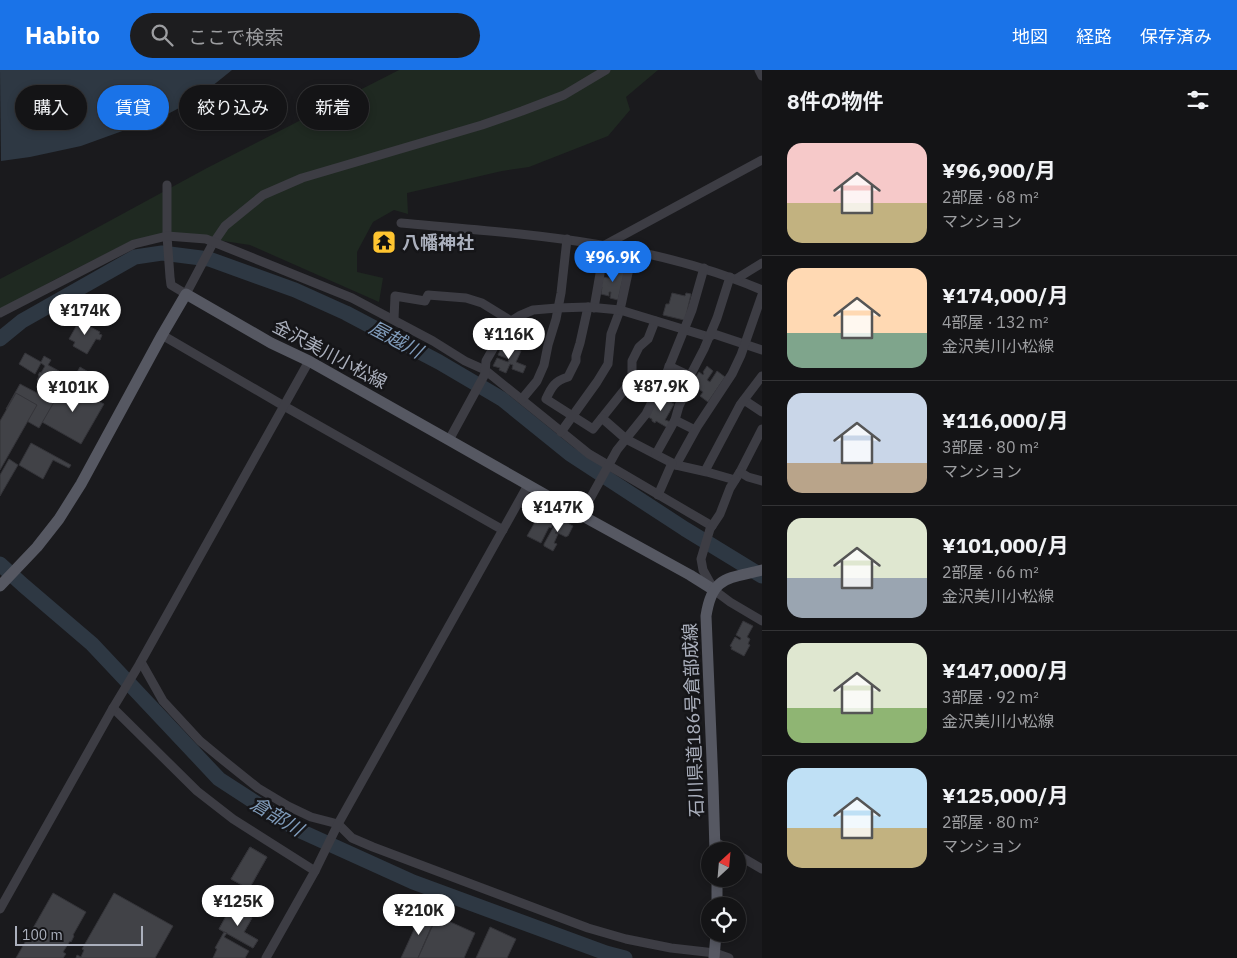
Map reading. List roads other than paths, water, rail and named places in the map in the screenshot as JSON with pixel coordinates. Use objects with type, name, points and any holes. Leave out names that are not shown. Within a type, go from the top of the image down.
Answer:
[{"type":"main road","points":[[0,586],[59,519],[81,484],[162,334],[186,294]]},
{"type":"main road","name":"金沢美川小松線","points":[[186,294],[271,343],[309,361],[714,590]]},
{"type":"main road","points":[[714,590],[724,580],[762,570]]},
{"type":"main road","name":"石川県道186号倉部成線","points":[[714,590],[708,601],[706,616],[715,842]]},
{"type":"main road","points":[[715,956],[716,942]]},
{"type":"street","points":[[167,185],[171,285],[186,294],[225,226],[263,195],[274,189],[302,178],[482,125],[522,111],[564,95],[606,70]]},
{"type":"street","points":[[759,70],[762,76]]},
{"type":"street","points":[[655,321],[648,339],[639,347],[632,361],[632,376],[629,384],[593,428],[546,399],[558,380],[568,377],[576,361],[591,308],[605,245],[762,160]]},
{"type":"street","points":[[401,223],[567,239],[633,250],[704,268],[762,290]]},
{"type":"street","points":[[0,313],[134,244],[168,238],[206,239],[213,244],[352,298],[433,341],[485,372],[522,399],[588,454],[658,494],[711,528]]},
{"type":"street","points":[[522,399],[537,381],[544,365],[558,308],[567,239]]},
{"type":"street","points":[[561,432],[608,364],[611,334],[620,310],[633,250]]},
{"type":"street","points":[[656,454],[675,420],[690,376],[704,349],[733,278],[762,263]]},
{"type":"street","points":[[580,515],[617,450],[646,414],[669,366],[692,310],[704,268]]},
{"type":"street","points":[[394,319],[395,296],[425,301],[428,294],[466,298],[482,303],[511,321]]},
{"type":"street","points":[[658,494],[674,464],[732,374],[745,344],[762,295]]},
{"type":"street","points":[[449,440],[485,372],[486,361],[506,326],[519,316],[533,310],[591,308],[620,310],[709,337],[714,334],[762,350]]},
{"type":"street","points":[[162,334],[284,406],[503,530]]},
{"type":"street","points":[[0,909],[309,361]]},
{"type":"street","points":[[669,366],[690,376]]},
{"type":"street","points":[[705,471],[744,400],[762,376]]},
{"type":"street","points":[[744,400],[762,412]]},
{"type":"street","points":[[602,418],[626,439],[674,464],[762,480]]},
{"type":"street","points":[[675,420],[695,430]]},
{"type":"street","points":[[762,429],[730,488],[720,514],[711,528],[701,559],[714,590],[762,621]]},
{"type":"street","points":[[266,958],[316,868],[336,827],[528,485]]},
{"type":"street","points":[[140,663],[163,701],[200,741],[258,788],[288,806],[336,827],[352,838],[373,847],[588,928],[644,943],[729,958]]},
{"type":"street","points":[[113,708],[197,791],[233,819],[316,868]]},
{"type":"street","points":[[746,859],[762,868]]},
{"type":"water","points":[[0,70],[232,70],[213,85],[179,85],[179,108],[169,114],[169,85],[97,85],[97,130],[125,130],[81,146],[1,161]]},
{"type":"waterway","name":"屋越川","points":[[0,339],[22,321],[135,257],[162,253],[209,259],[295,290],[346,313],[439,362],[502,399],[570,454],[685,529],[762,576]]},
{"type":"waterway","name":"倉部川","points":[[0,564],[92,644],[219,779],[296,829],[413,882],[606,953],[625,958]]},
{"type":"place","name":"八幡神社","points":[[384,242]]}]
